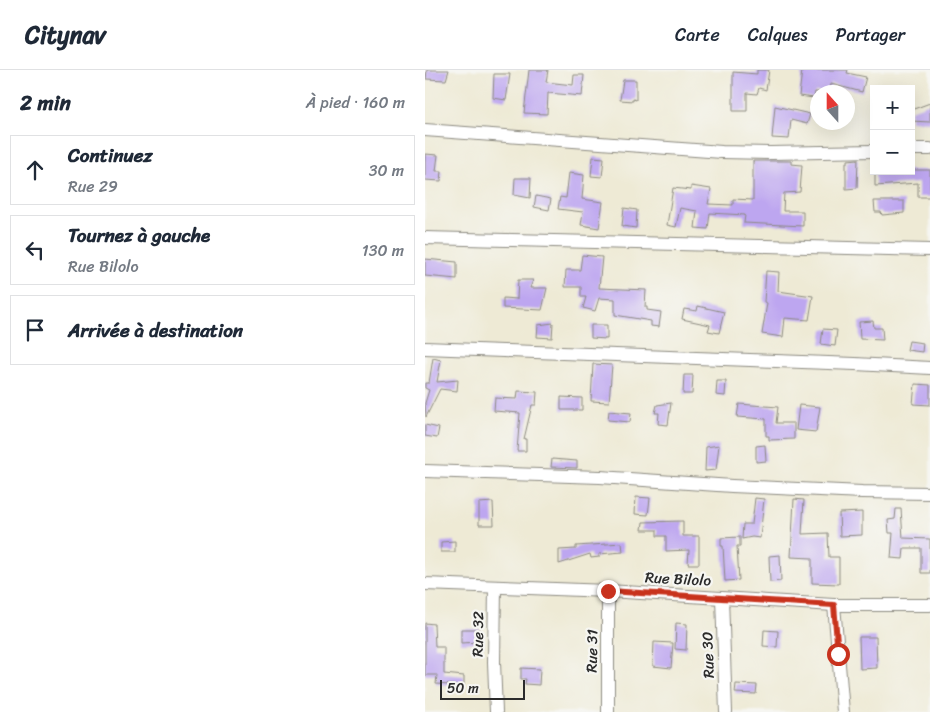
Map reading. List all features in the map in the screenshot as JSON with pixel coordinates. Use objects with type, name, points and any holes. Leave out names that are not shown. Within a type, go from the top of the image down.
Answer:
[{"type":"street","points":[[425,130],[722,152],[870,151]]},
{"type":"street","points":[[915,149],[930,149]]},
{"type":"street","points":[[425,238],[930,250]]},
{"type":"street","points":[[425,348],[930,368]]},
{"type":"street","points":[[425,471],[600,477],[862,492],[930,493]]},
{"type":"street","name":"Rue Bilolo","points":[[425,584],[608,591],[834,605],[930,605]]},
{"type":"street","name":"Rue 32","points":[[495,587],[494,662],[496,712]]},
{"type":"street","name":"Rue 31","points":[[608,591],[608,712]]},
{"type":"street","name":"Rue 30","points":[[721,598],[726,712]]},
{"type":"street","points":[[834,605],[843,712]]},
{"type":"building","points":[[427,70],[449,70],[446,80],[426,79]]},
{"type":"building","points":[[529,70],[548,70],[546,82],[573,85],[574,75],[584,75],[582,96],[548,93],[547,114],[524,113]]},
{"type":"building","points":[[757,70],[769,70],[766,90],[759,88],[757,94],[747,93],[747,111],[733,111],[733,72],[757,74]]},
{"type":"building","points":[[802,70],[848,70],[847,73],[866,77],[862,92],[855,90],[855,85],[810,85],[810,97],[799,96]]},
{"type":"building","points":[[494,74],[510,74],[506,100],[493,98]]},
{"type":"building","points":[[623,80],[636,80],[636,100],[620,100]]},
{"type":"building","points":[[930,103],[930,122],[915,121],[915,109]]},
{"type":"building","points":[[775,106],[810,114],[807,124],[791,120],[789,139],[772,138]]},
{"type":"building","points":[[425,154],[438,155],[436,171],[442,171],[441,181],[425,180]]},
{"type":"building","points":[[593,157],[604,158],[602,177],[591,176]]},
{"type":"building","points":[[858,159],[857,188],[846,189],[846,162]]},
{"type":"building","points":[[753,161],[791,161],[791,164],[802,165],[800,192],[784,193],[783,211],[803,211],[803,226],[744,223],[745,215],[710,213],[708,229],[695,228],[697,211],[680,208],[676,227],[667,225],[673,188],[691,190],[691,186],[711,189],[708,204],[733,205],[733,199],[753,200]]},
{"type":"building","points":[[915,170],[930,170],[930,197],[918,197],[918,183],[875,186],[875,175],[915,175]]},
{"type":"building","points":[[569,173],[584,175],[582,199],[603,202],[599,228],[581,225],[583,212],[558,209],[560,197],[566,198]]},
{"type":"building","points":[[515,178],[531,178],[530,198],[514,195]]},
{"type":"building","points":[[536,196],[551,199],[549,210],[534,207]]},
{"type":"building","points":[[874,201],[904,201],[904,213],[882,215],[881,212],[875,212]]},
{"type":"building","points":[[624,208],[637,210],[636,228],[622,226]]},
{"type":"building","points":[[582,255],[602,257],[599,288],[646,290],[645,307],[647,307],[647,310],[661,312],[659,327],[651,326],[651,321],[615,315],[615,299],[599,298],[595,311],[583,308],[586,297],[581,297],[581,287],[565,287],[566,270],[580,270]]},
{"type":"building","points":[[425,259],[457,262],[457,279],[425,276]]},
{"type":"building","points":[[766,271],[779,272],[778,291],[813,296],[809,320],[785,318],[783,337],[762,334],[767,303],[764,302]]},
{"type":"building","points":[[518,280],[533,280],[530,288],[547,288],[542,310],[503,308],[503,298],[517,299]]},
{"type":"building","points":[[698,306],[724,312],[719,333],[708,331],[710,325],[682,319],[684,309],[697,311]]},
{"type":"building","points":[[873,321],[874,328],[882,328],[883,340],[860,339],[859,322]]},
{"type":"building","points":[[553,323],[552,338],[537,337],[538,325]]},
{"type":"building","points":[[591,325],[607,325],[607,339],[591,338]]},
{"type":"building","points":[[823,329],[837,330],[835,346],[821,344]]},
{"type":"building","points":[[909,341],[923,343],[922,352],[907,350]]},
{"type":"building","points":[[433,358],[441,360],[437,382],[458,380],[457,391],[440,389],[426,417],[425,403],[429,390],[425,388],[425,383],[429,383]]},
{"type":"building","points":[[593,364],[612,365],[609,402],[591,401]]},
{"type":"building","points":[[684,375],[693,375],[692,394],[683,394]]},
{"type":"building","points":[[717,381],[726,381],[725,396],[716,395]]},
{"type":"building","points":[[915,384],[930,385],[930,405],[913,404]]},
{"type":"building","points":[[518,391],[537,392],[536,405],[532,405],[524,439],[526,439],[526,451],[517,451],[520,413],[494,411],[495,398],[517,399]]},
{"type":"building","points":[[561,397],[582,398],[582,410],[561,410]]},
{"type":"building","points":[[671,403],[668,425],[658,424],[659,413],[655,413],[657,405]]},
{"type":"building","points":[[739,404],[778,407],[776,423],[794,423],[794,439],[769,440],[769,436],[766,436],[766,419],[737,417]]},
{"type":"building","points":[[799,405],[820,407],[816,432],[796,430]]},
{"type":"building","points":[[609,411],[631,413],[630,422],[608,420]]},
{"type":"building","points":[[425,425],[439,428],[437,438],[425,436]]},
{"type":"building","points":[[719,445],[716,470],[705,471],[706,447]]},
{"type":"building","points":[[765,445],[766,461],[756,462],[756,446]]},
{"type":"building","points":[[552,459],[577,461],[577,468],[551,467]]},
{"type":"building","points":[[636,497],[650,498],[648,515],[635,514]]},
{"type":"building","points":[[755,498],[764,499],[760,538],[742,539],[743,524],[752,524]]},
{"type":"building","points":[[794,499],[804,500],[802,534],[828,533],[829,557],[839,557],[839,584],[812,583],[812,558],[791,557]]},
{"type":"building","points":[[493,502],[494,525],[479,525],[479,503]]},
{"type":"building","points":[[896,509],[901,509],[903,538],[930,539],[930,573],[921,573],[921,548],[904,548],[903,559],[891,558],[893,533],[889,533],[888,520],[895,519]]},
{"type":"building","points":[[862,512],[862,535],[840,536],[839,513]]},
{"type":"building","points":[[683,521],[683,536],[699,536],[699,564],[688,564],[689,550],[666,551],[666,536],[657,536],[657,530],[642,530],[643,522]]},
{"type":"building","points":[[740,537],[740,546],[737,546],[739,580],[725,581],[721,538]]},
{"type":"building","points":[[455,541],[455,552],[441,552],[441,542]]},
{"type":"building","points":[[622,543],[623,552],[599,554],[599,557],[591,558],[590,554],[559,564],[559,550],[576,549],[576,546]]},
{"type":"building","points":[[780,555],[781,581],[770,582],[769,556]]},
{"type":"building","points":[[425,623],[434,624],[435,647],[444,647],[444,674],[464,676],[464,686],[436,684],[437,675],[425,675]]},
{"type":"building","points":[[676,623],[687,624],[686,650],[675,649]]},
{"type":"building","points":[[461,629],[480,629],[480,642],[461,643]]},
{"type":"building","points":[[764,630],[778,631],[777,647],[763,646]]},
{"type":"building","points":[[859,637],[876,637],[877,668],[860,669]]},
{"type":"building","points":[[654,642],[673,643],[671,668],[653,666]]},
{"type":"building","points":[[521,668],[540,669],[539,685],[525,684],[526,679],[521,679]]},
{"type":"building","points":[[736,684],[757,685],[756,694],[735,693]]},
{"type":"route","points":[[608,591],[834,605],[838,654]]}]
